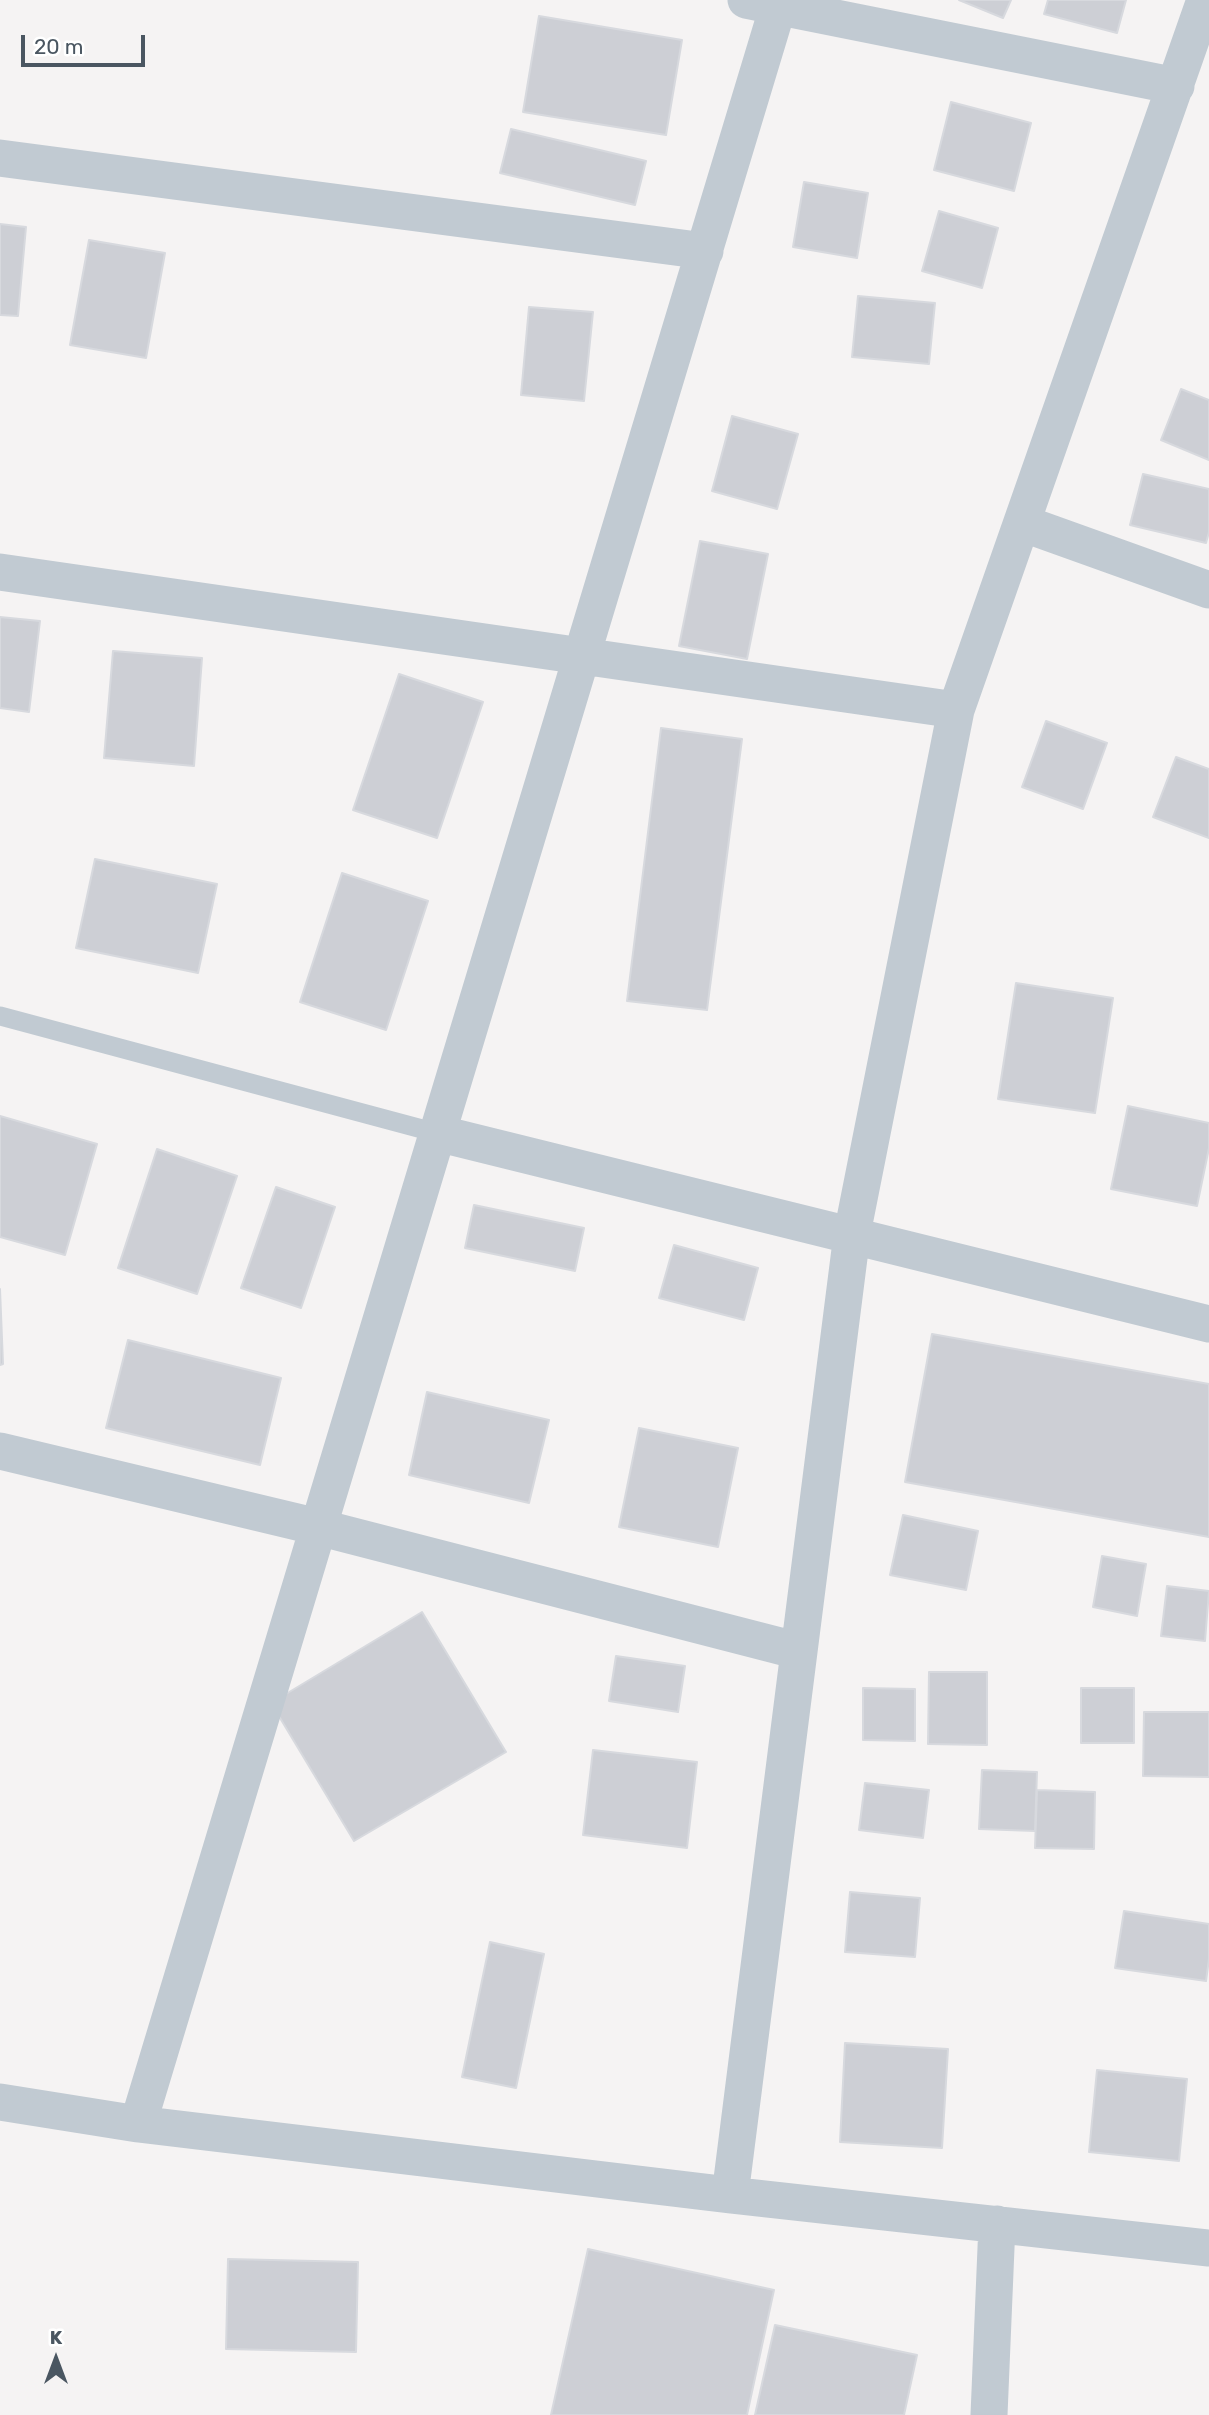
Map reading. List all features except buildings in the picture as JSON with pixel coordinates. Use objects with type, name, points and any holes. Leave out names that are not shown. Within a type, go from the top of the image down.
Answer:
[{"type":"street","points":[[730,2195],[852,1234],[956,710],[1205,0]]},
{"type":"street","points":[[138,2124],[705,251],[768,2],[1176,86]]},
{"type":"street","points":[[0,158],[705,251]]},
{"type":"street","points":[[1022,523],[1209,590]]},
{"type":"street","points":[[0,572],[956,710]]},
{"type":"street","points":[[438,1133],[1209,1324]]},
{"type":"street","points":[[0,1451],[318,1527],[799,1651]]},
{"type":"street","points":[[0,2102],[138,2124],[730,2195],[1209,2248]]},
{"type":"street","points":[[989,2415],[997,2224]]},
{"type":"lane","points":[[0,1016],[438,1133]]}]
